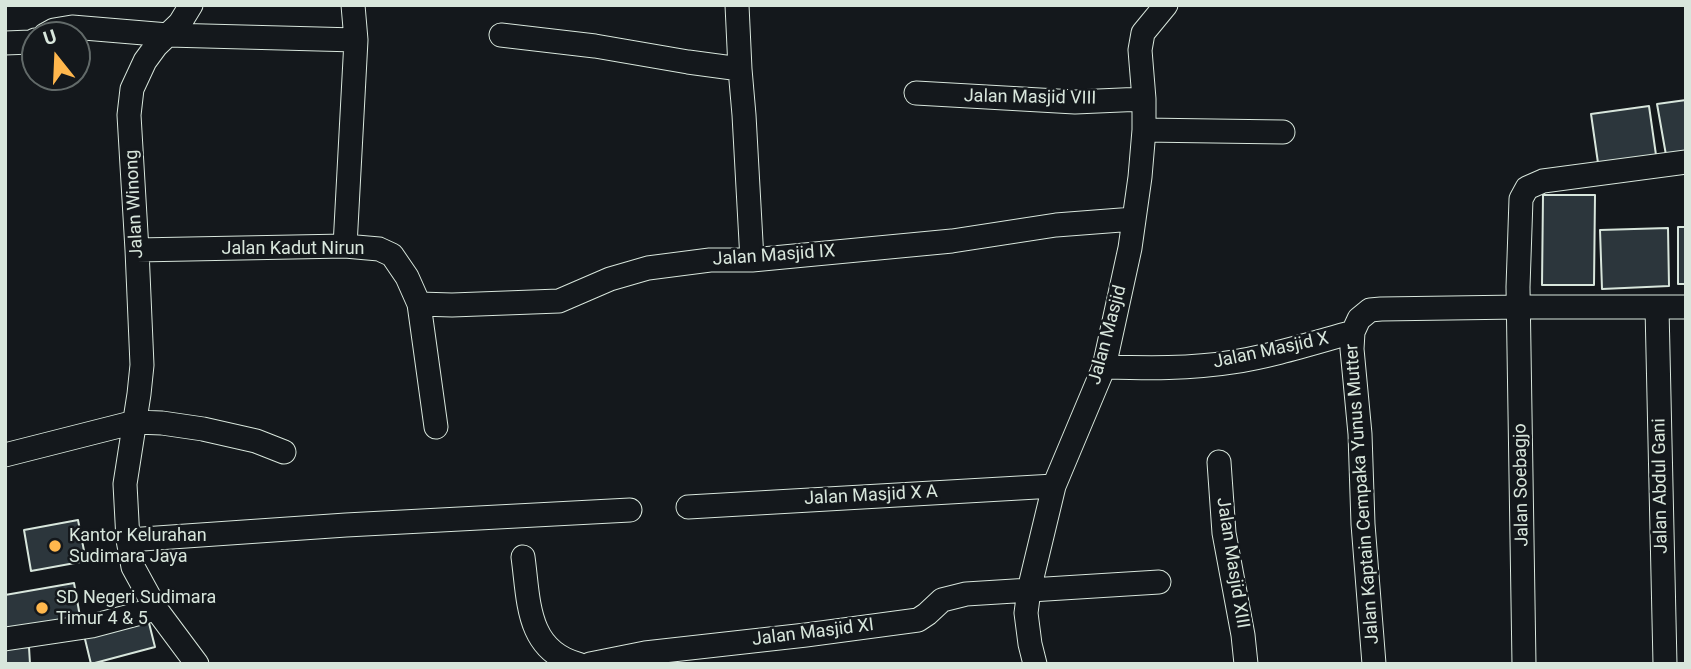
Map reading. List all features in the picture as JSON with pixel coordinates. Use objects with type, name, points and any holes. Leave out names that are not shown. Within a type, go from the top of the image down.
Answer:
[{"type":"street","name":"Jalan Winong","points":[[191,5],[180,23],[145,61],[132,89],[129,115],[142,365],[125,484],[128,540],[133,567],[156,609],[197,664]]},
{"type":"street","points":[[345,246],[356,40],[354,5]]},
{"type":"street","points":[[737,5],[752,260]]},
{"type":"street","name":"Jalan Masjid","points":[[1035,664],[1026,613],[1029,590],[1054,486],[1104,368],[1134,219],[1144,130],[1140,50],[1143,33],[1166,5]]},
{"type":"street","points":[[91,29],[168,35],[356,40]]},
{"type":"street","points":[[501,35],[595,46],[740,69]]},
{"type":"street","name":"Jalan Masjid VIII","points":[[916,93],[1074,102],[1144,99]]},
{"type":"street","points":[[1144,130],[1283,132]]},
{"type":"street","name":"Jalan Soebagjo","points":[[1524,664],[1519,307],[1521,199],[1527,188],[1543,181],[1686,162]]},
{"type":"street","name":"Jalan Masjid IX","points":[[419,304],[559,301],[610,279],[648,268],[710,260],[752,260],[952,241],[1056,225],[1134,219]]},
{"type":"street","name":"Jalan Kadut Nirun","points":[[137,250],[345,246],[379,249],[392,255],[407,277],[419,304],[436,427]]},
{"type":"street","name":"Jalan Kaptain Cempaka Yunus Mutter","points":[[1374,664],[1352,349],[1353,332],[1359,319],[1370,310],[1686,307]]},
{"type":"street","name":"Jalan Abdul Gani","points":[[1657,308],[1665,664]]},
{"type":"street","name":"Jalan Masjid X","points":[[1104,368],[1189,367],[1232,362],[1271,355],[1353,332]]},
{"type":"street","points":[[5,455],[135,422],[203,429],[256,440],[284,452]]},
{"type":"street","name":"Jalan Masjid XIII","points":[[1219,462],[1224,533],[1246,664]]},
{"type":"street","name":"Jalan Masjid X A","points":[[688,507],[1054,486]]},
{"type":"street","points":[[128,540],[630,510]]},
{"type":"street","points":[[523,557],[536,633],[565,660],[578,664]]},
{"type":"street","name":"Jalan Masjid XI","points":[[590,664],[645,653],[918,620],[942,600],[966,594],[1159,582]]},
{"type":"street","points":[[5,639],[92,626],[156,609]]},
{"type":"building","points":[[1686,100],[1686,152],[1666,155],[1657,104]]},
{"type":"building","points":[[1649,106],[1656,155],[1598,163],[1591,114]]},
{"type":"building","points":[[1543,195],[1595,195],[1594,285],[1542,285]]},
{"type":"building","points":[[1678,227],[1686,227],[1686,284],[1678,284]]},
{"type":"building","points":[[1668,228],[1669,286],[1602,289],[1600,230]]},
{"type":"building","name":"Kantor Kelurahan Sudimara Jaya","points":[[78,520],[86,561],[31,571],[24,530]]},
{"type":"building","name":"SD Negeri Sudimara Timur 4 & 5","points":[[74,583],[81,622],[5,633],[5,595]]},
{"type":"building","points":[[148,619],[155,647],[91,664],[84,635]]},
{"type":"building","points":[[29,647],[30,664],[5,664],[5,648]]},
{"type":"place","name":"Kantor Kelurahan Sudimara Jaya","points":[[55,546]]},
{"type":"place","name":"SD Negeri Sudimara Timur 4 & 5","points":[[42,608]]}]
